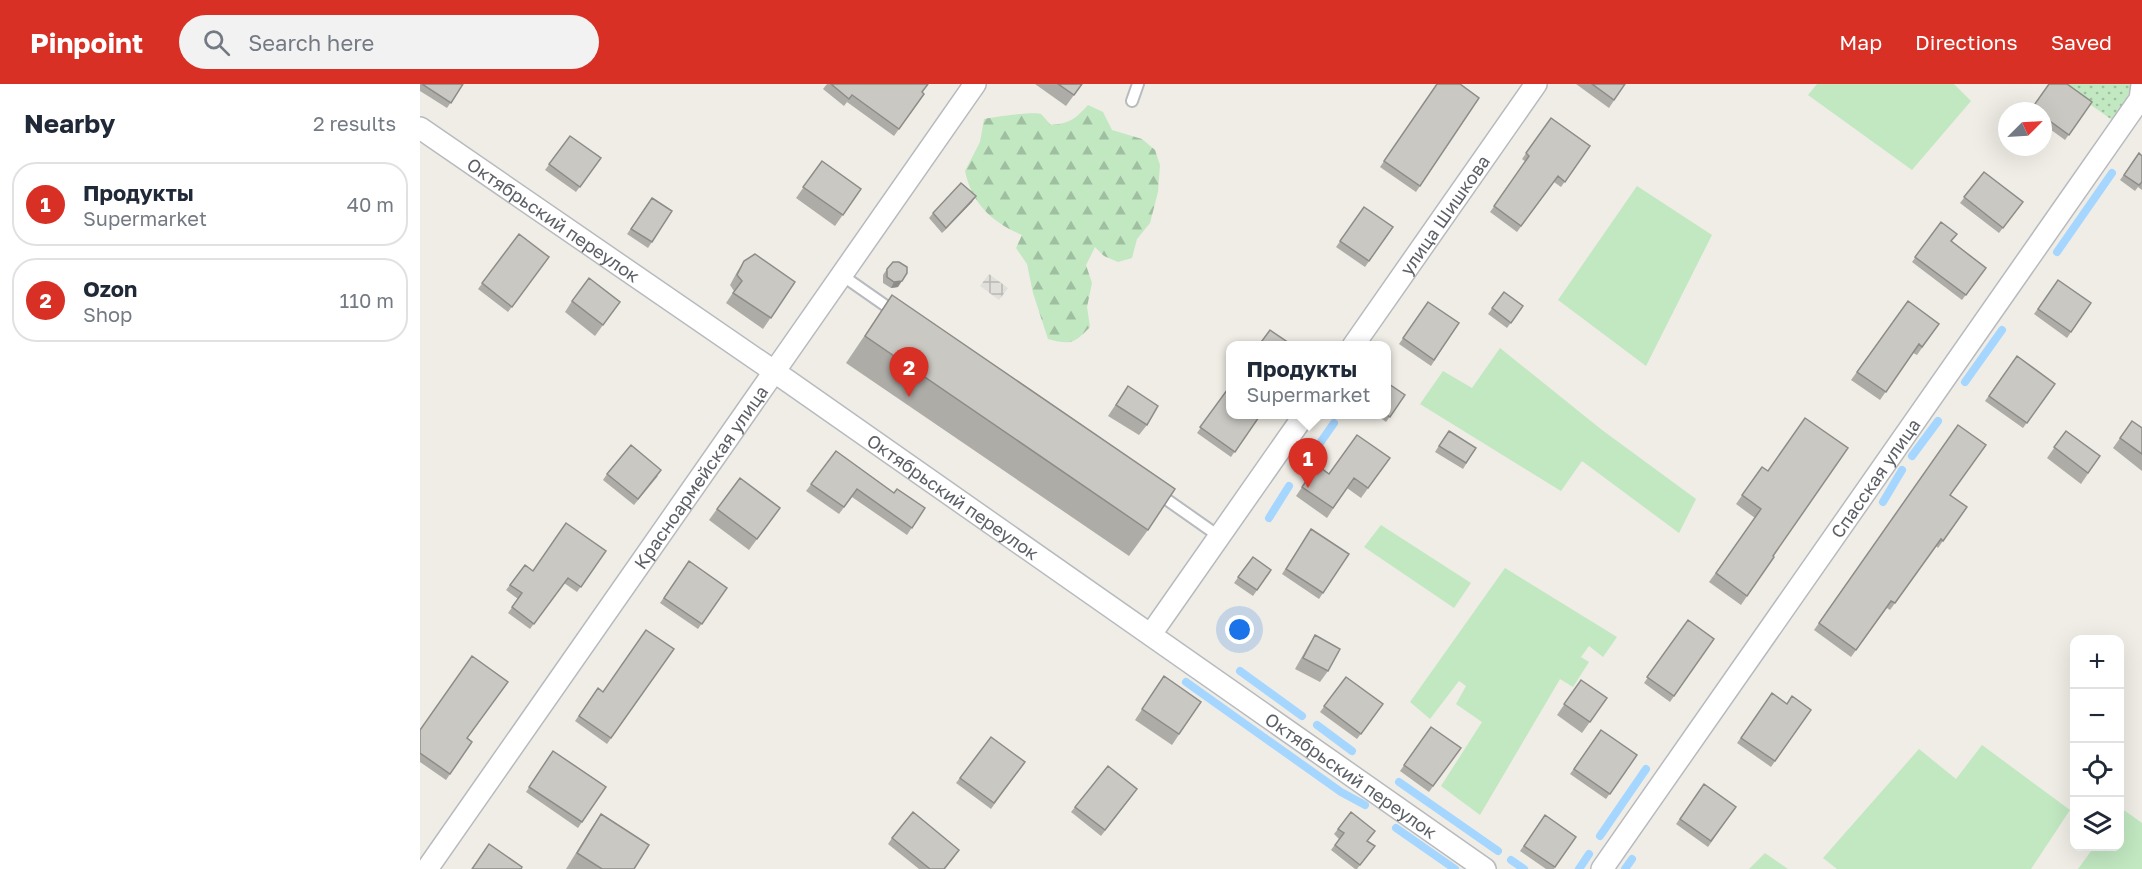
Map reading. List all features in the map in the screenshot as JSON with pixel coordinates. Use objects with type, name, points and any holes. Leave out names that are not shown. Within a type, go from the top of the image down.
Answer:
[{"type":"street","name":"Красноармейская улица","points":[[427,869],[975,84]]},
{"type":"street","name":"улица Шишкова","points":[[1356,341],[1536,84]]},
{"type":"street","name":"Спасская улица","points":[[1602,869],[2141,95]]},
{"type":"street","name":"Октябрьский переулок","points":[[420,128],[775,372],[1485,869]]},
{"type":"street","points":[[1151,634],[1302,419]]},
{"type":"lane","points":[[1132,101],[1138,84]]},
{"type":"lane","points":[[843,276],[901,316]]},
{"type":"lane","points":[[1146,485],[1220,537]]},
{"type":"shaded area","points":[[989,274],[1008,288],[999,300],[980,286]]},
{"type":"green space","points":[[1817,84],[1954,84],[1971,101],[1912,170],[1808,95]]},
{"type":"green space","points":[[2061,84],[2132,84],[2115,122]]},
{"type":"green space","points":[[1088,105],[1103,112],[1112,130],[1142,139],[1155,150],[1160,165],[1158,192],[1150,223],[1137,239],[1132,258],[1118,262],[1104,256],[1095,247],[1086,265],[1092,283],[1087,307],[1090,327],[1075,340],[1062,342],[1048,339],[1033,293],[1027,264],[1016,248],[1022,235],[1001,224],[985,211],[968,183],[965,171],[980,142],[984,119],[1037,113],[1041,114],[1051,125],[1072,120]]},
{"type":"green space","points":[[1637,186],[1712,235],[1646,366],[1558,300]]},
{"type":"green space","points":[[1500,348],[1602,430],[1696,499],[1679,533],[1582,461],[1561,491],[1420,404],[1443,371],[1472,388]]},
{"type":"green space","points":[[1381,525],[1471,583],[1454,608],[1364,547]]},
{"type":"green space","points":[[1505,568],[1617,637],[1603,657],[1589,646],[1581,657],[1589,662],[1573,687],[1560,679],[1480,815],[1441,786],[1482,722],[1456,704],[1466,686],[1459,681],[1430,719],[1410,702]]},
{"type":"green space","points":[[1982,745],[2070,810],[2031,869],[1837,869],[1823,858],[1919,749],[1956,779]]},
{"type":"green space","points":[[2124,810],[2142,823],[2142,869],[2078,869],[2091,851],[2124,851]]},
{"type":"green space","points":[[1765,853],[1788,869],[1749,869]]},
{"type":"building","points":[[422,84],[463,84],[451,103]]},
{"type":"building","points":[[831,84],[928,84],[922,92],[924,94],[899,129],[852,95],[849,99]]},
{"type":"building","points":[[1058,84],[1082,84],[1074,95]]},
{"type":"building","points":[[1437,84],[1460,84],[1479,98],[1420,186],[1384,161]]},
{"type":"building","points":[[1592,84],[1625,84],[1614,100]]},
{"type":"building","points":[[2049,84],[2067,84],[2092,102],[2069,135],[2052,123],[2052,102],[2036,102]]},
{"type":"building","points":[[1551,118],[1590,146],[1565,182],[1558,176],[1521,226],[1494,206],[1529,156],[1526,153]]},
{"type":"building","points":[[570,136],[601,158],[580,187],[549,164]]},
{"type":"building","points":[[2139,153],[2142,156],[2142,182],[2139,185],[2124,175]]},
{"type":"building","points":[[822,161],[861,189],[843,215],[803,187]]},
{"type":"building","points":[[1984,172],[2023,202],[2003,228],[1964,197]]},
{"type":"building","points":[[961,183],[976,196],[946,228],[933,213]]},
{"type":"building","points":[[652,198],[672,211],[652,242],[631,229]]},
{"type":"building","points":[[1364,207],[1393,227],[1369,261],[1340,241]]},
{"type":"building","points":[[1941,222],[1957,234],[1951,241],[1986,268],[1966,295],[1915,257]]},
{"type":"building","points":[[519,234],[549,257],[512,307],[482,283]]},
{"type":"building","points":[[755,254],[795,282],[771,318],[733,293],[742,281],[737,275],[744,261]]},
{"type":"building","points":[[893,262],[899,262],[907,267],[907,273],[902,281],[894,282],[887,277],[887,269]]},
{"type":"building","points":[[589,278],[620,302],[603,325],[572,301]]},
{"type":"building","points":[[2058,280],[2091,303],[2071,332],[2038,309]]},
{"type":"building","points":[[1504,292],[1523,306],[1511,323],[1492,308]]},
{"type":"building","points":[[892,295],[1175,489],[1148,530],[865,336]]},
{"type":"building","points":[[1908,301],[1939,324],[1922,347],[1919,344],[1886,392],[1857,372]]},
{"type":"building","points":[[1428,302],[1459,323],[1434,360],[1403,338]]},
{"type":"building","points":[[1270,330],[1286,341],[1262,341]]},
{"type":"building","points":[[2017,356],[2055,384],[2027,423],[1989,396]]},
{"type":"building","points":[[1391,385],[1405,395],[1391,416]]},
{"type":"building","points":[[1128,386],[1158,406],[1147,425],[1116,405]]},
{"type":"building","points":[[1226,391],[1226,419],[1258,419],[1235,452],[1200,427]]},
{"type":"building","points":[[1805,418],[1848,448],[1747,596],[1716,573],[1761,509],[1742,495],[1762,467],[1768,471]]},
{"type":"building","points":[[2132,421],[2142,428],[2142,454],[2120,438]]},
{"type":"building","points":[[1958,425],[1986,445],[1950,495],[1967,507],[1895,603],[1891,601],[1856,650],[1819,623]]},
{"type":"building","points":[[1449,431],[1476,448],[1466,463],[1439,446]]},
{"type":"building","points":[[2066,431],[2100,456],[2088,473],[2054,447]]},
{"type":"building","points":[[1357,435],[1390,458],[1368,488],[1354,478],[1333,508],[1302,487],[1317,465],[1329,474]]},
{"type":"building","points":[[631,445],[661,470],[638,499],[607,474]]},
{"type":"building","points":[[836,451],[894,493],[897,489],[925,508],[912,528],[857,489],[844,507],[811,484]]},
{"type":"building","points":[[740,478],[780,508],[757,539],[717,509]]},
{"type":"building","points":[[566,523],[606,551],[581,587],[568,578],[534,624],[512,607],[522,593],[510,585],[525,565],[533,571]]},
{"type":"building","points":[[1311,529],[1349,554],[1323,593],[1286,569]]},
{"type":"building","points":[[1253,557],[1271,570],[1257,590],[1238,577]]},
{"type":"building","points":[[689,561],[727,588],[702,624],[664,598]]},
{"type":"building","points":[[1688,620],[1714,639],[1674,696],[1647,677]]},
{"type":"building","points":[[646,630],[674,649],[611,738],[579,716],[598,688],[603,692]]},
{"type":"building","points":[[1315,635],[1340,649],[1328,671],[1303,658]]},
{"type":"building","points":[[472,656],[508,682],[467,738],[472,742],[450,774],[420,753],[420,730]]},
{"type":"building","points":[[1164,676],[1201,702],[1179,734],[1142,709]]},
{"type":"building","points":[[1346,677],[1383,704],[1361,734],[1324,706]]},
{"type":"building","points":[[1581,680],[1607,698],[1590,722],[1564,704]]},
{"type":"building","points":[[1772,693],[1787,704],[1792,696],[1811,710],[1775,761],[1741,738]]},
{"type":"building","points":[[1431,727],[1461,748],[1433,786],[1404,765]]},
{"type":"building","points":[[1601,730],[1637,755],[1610,794],[1574,769]]},
{"type":"building","points":[[991,737],[1025,762],[994,803],[960,778]]},
{"type":"building","points":[[553,751],[606,787],[582,822],[529,787]]},
{"type":"building","points":[[1108,766],[1137,789],[1105,830],[1075,807]]},
{"type":"building","points":[[1704,784],[1736,807],[1711,841],[1680,819]]},
{"type":"building","points":[[913,812],[959,850],[944,869],[930,869],[892,838]]},
{"type":"building","points":[[1351,812],[1375,831],[1367,841],[1375,846],[1360,865],[1335,845],[1344,833],[1338,829]]},
{"type":"building","points":[[601,814],[649,845],[634,869],[602,869],[577,853]]},
{"type":"building","points":[[1545,815],[1576,837],[1555,867],[1524,846]]},
{"type":"building","points":[[489,844],[522,867],[521,869],[472,869]]},
{"type":"waterway","points":[[2057,252],[2112,173]]},
{"type":"waterway","points":[[1965,382],[2002,330]]},
{"type":"waterway","points":[[1912,456],[1938,421]]},
{"type":"waterway","points":[[1304,466],[1334,423]]},
{"type":"waterway","points":[[1883,502],[1902,470]]},
{"type":"waterway","points":[[1269,518],[1289,486]]},
{"type":"waterway","points":[[1240,671],[1302,716]]},
{"type":"waterway","points":[[1186,682],[1341,792],[1365,805]]},
{"type":"waterway","points":[[1317,725],[1352,751]]},
{"type":"waterway","points":[[1600,836],[1646,769]]},
{"type":"waterway","points":[[1399,782],[1498,851]]},
{"type":"waterway","points":[[1396,828],[1455,869]]},
{"type":"waterway","points":[[1579,869],[1589,854]]},
{"type":"waterway","points":[[1625,869],[1632,859]]},
{"type":"waterway","points":[[1511,860],[1524,869]]},
{"type":"place","name":"Ozon","points":[[909,397]]},
{"type":"place","name":"Продукты","points":[[1308,488]]}]
